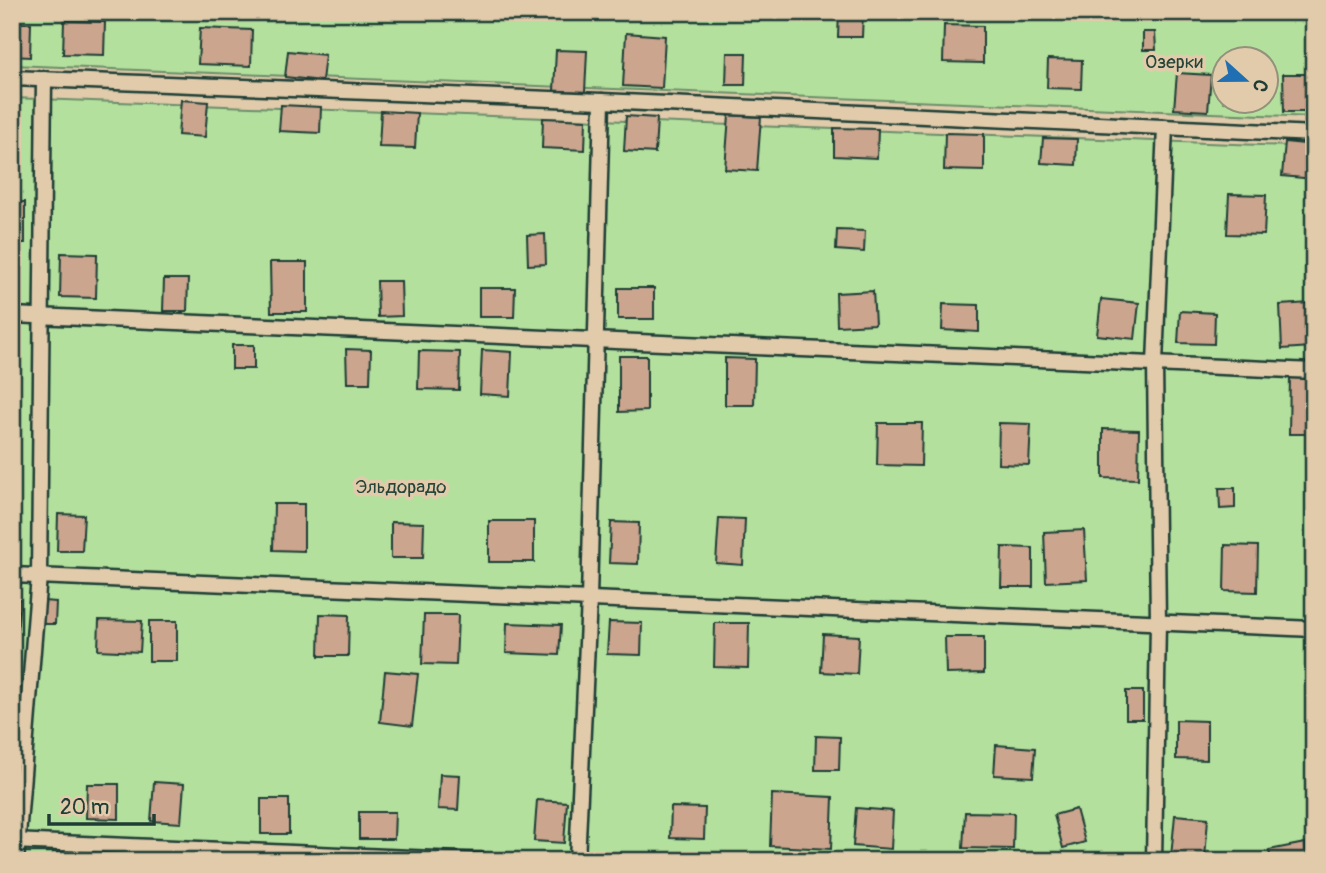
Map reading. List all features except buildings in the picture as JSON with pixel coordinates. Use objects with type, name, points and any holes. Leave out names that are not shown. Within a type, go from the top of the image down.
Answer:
[{"type":"lane","points":[[12,78],[602,101],[1314,134]]},
{"type":"lane","points":[[16,861],[14,841],[39,576],[44,79]]},
{"type":"lane","points":[[577,861],[589,599],[602,101]]},
{"type":"lane","points":[[1154,861],[1158,622],[1155,363],[1165,127]]},
{"type":"lane","points":[[12,315],[1314,371]]},
{"type":"lane","points":[[12,575],[1314,629]]},
{"type":"lane","points":[[14,841],[483,861]]},
{"type":"green space","name":"Озерки","points":[[12,12],[1314,12],[1314,117],[1280,116],[1280,46],[1210,46],[1210,113],[12,65]]},
{"type":"green space","name":"Эльдорадо","points":[[12,98],[1314,147],[1314,861],[12,861]]}]
